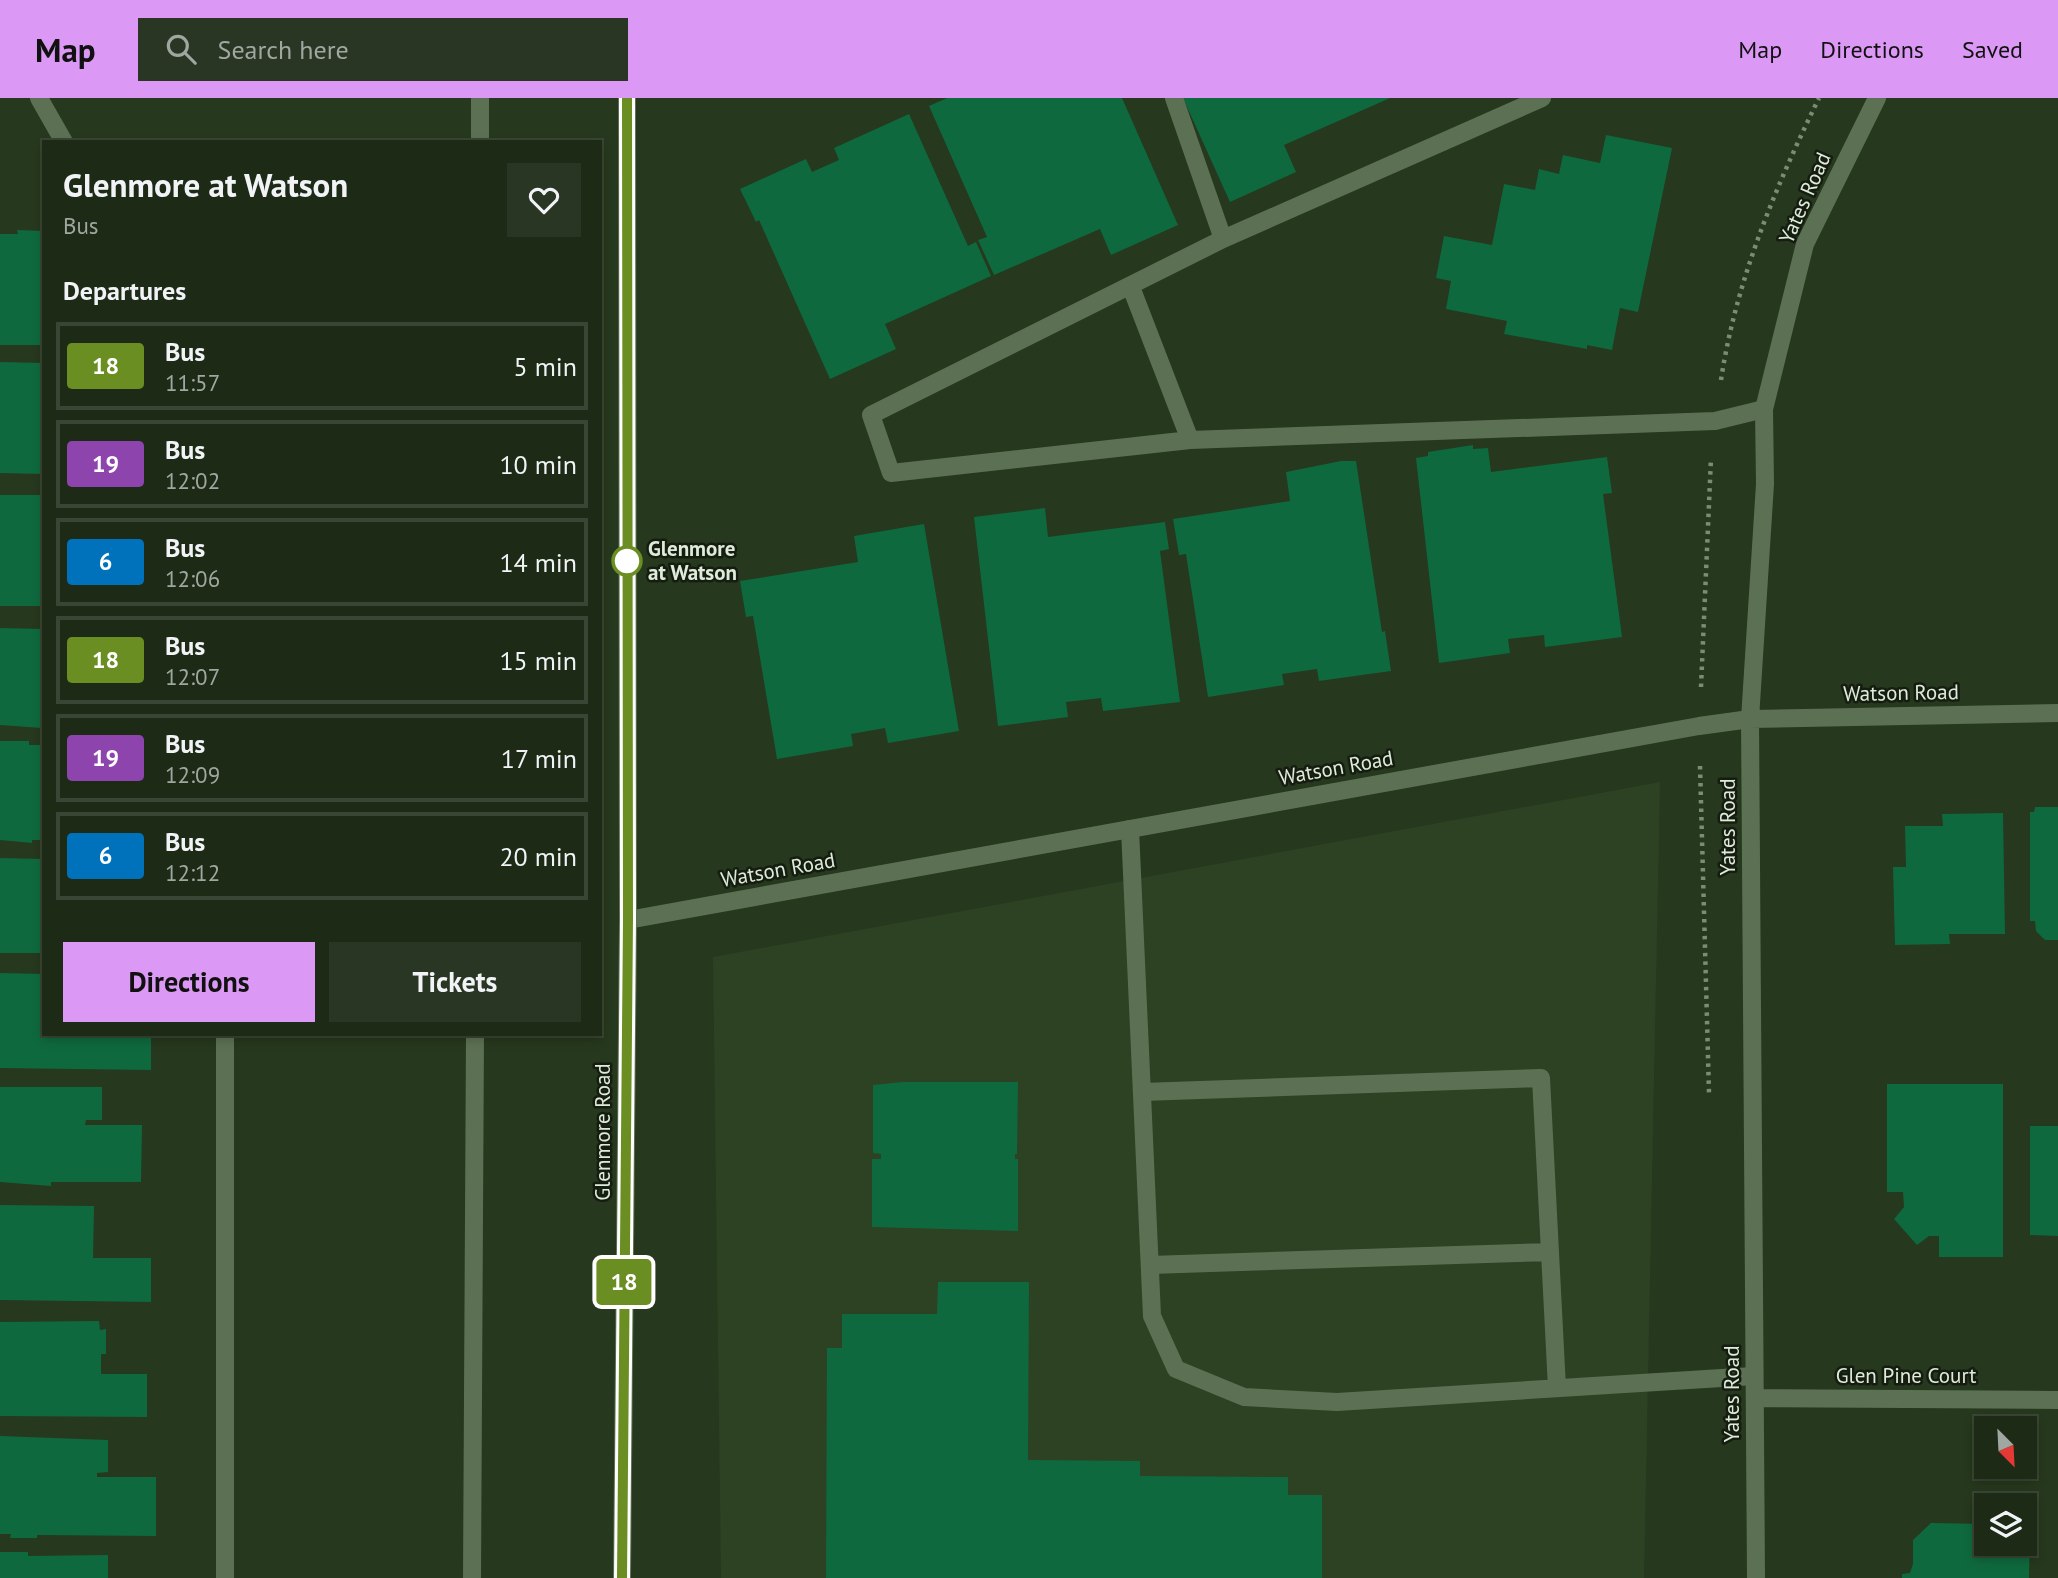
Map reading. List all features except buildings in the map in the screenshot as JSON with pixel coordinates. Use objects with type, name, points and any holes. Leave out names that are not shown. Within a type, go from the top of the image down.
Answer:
[{"type":"street","points":[[39,98],[63,140]]},
{"type":"street","points":[[480,98],[480,140]]},
{"type":"street","name":"Glenmore Road","points":[[622,1578],[628,920],[627,98]]},
{"type":"street","points":[[1174,98],[1223,239]]},
{"type":"street","points":[[1542,98],[1223,239],[871,415],[891,473],[1190,440],[1715,421],[1764,409]]},
{"type":"street","name":"Yates Road","points":[[1756,1578],[1750,719],[1765,484],[1764,409],[1805,244],[1877,98]]},
{"type":"street","points":[[1131,287],[1190,440]]},
{"type":"street","name":"Watson Road","points":[[628,920],[1750,719],[2058,713]]},
{"type":"street","points":[[1130,829],[1152,1316],[1176,1369],[1244,1397],[1337,1402],[1754,1376]]},
{"type":"street","points":[[225,1036],[225,1578]]},
{"type":"street","points":[[472,1578],[475,1036]]},
{"type":"street","points":[[1142,1092],[1541,1078],[1557,1388]]},
{"type":"street","points":[[1150,1265],[1550,1252]]},
{"type":"street","name":"Glen Pine Court","points":[[1755,1398],[2058,1400]]},
{"type":"shaded area","points":[[1660,782],[1644,1578],[721,1578],[713,957]]},
{"type":"bus line","name":"18","points":[[622,1578],[628,920],[627,98]]},
{"type":"place","name":"Glenmore at Watson","points":[[627,561]]}]
